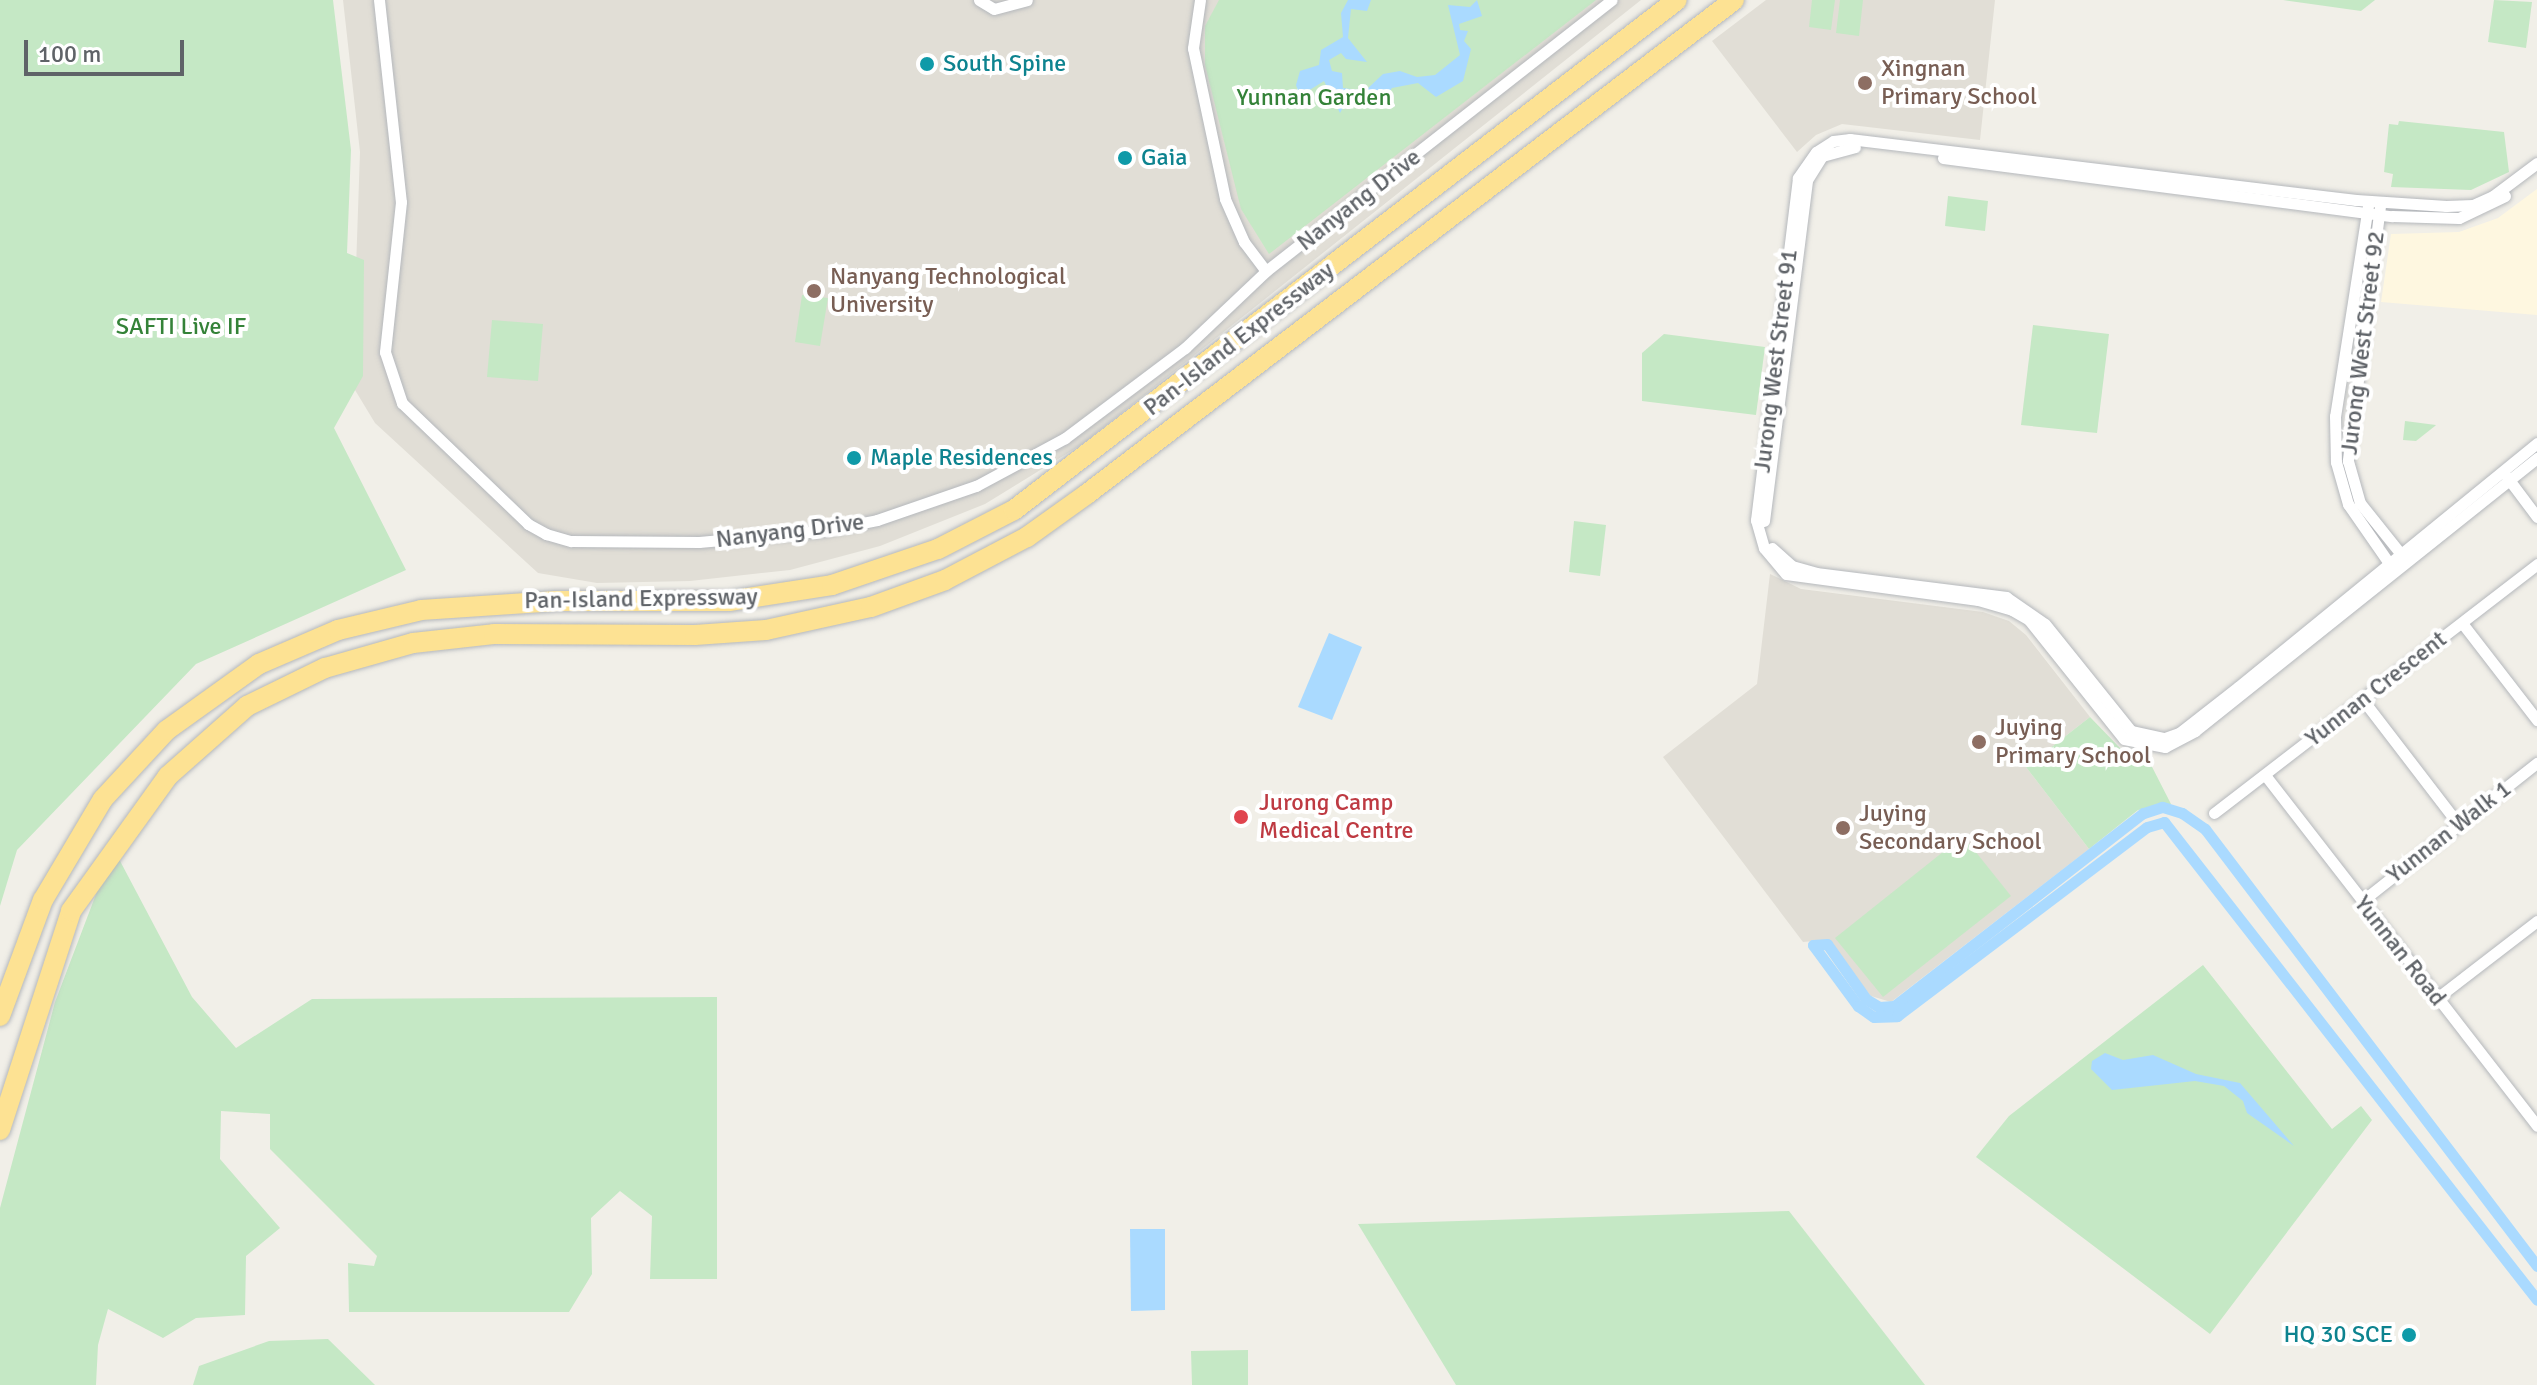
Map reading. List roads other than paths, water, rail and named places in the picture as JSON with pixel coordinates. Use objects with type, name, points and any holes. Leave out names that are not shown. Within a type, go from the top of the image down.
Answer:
[{"type":"highway","name":"Pan-Island Expressway","points":[[0,1016],[43,900],[103,799],[167,730],[248,671],[338,630],[432,608],[761,597],[832,585],[938,549],[1014,510],[1677,0]]},
{"type":"highway","name":"Pan-Island Expressway","points":[[0,1130],[71,911],[168,776],[247,706],[325,668],[413,643],[494,634],[728,633],[822,619],[900,599],[1027,537],[1277,352],[1733,0]]},
{"type":"street","name":"Nanyang Drive","points":[[379,0],[401,202],[385,341],[390,380],[402,403],[528,524],[557,538],[699,542],[821,531],[945,498],[1065,438],[1185,348],[1266,271],[1611,0]]},
{"type":"street","points":[[979,0],[994,9],[1027,0]]},
{"type":"street","points":[[1200,0],[1193,48],[1225,199],[1244,242],[1266,271]]},
{"type":"street","name":"Jurong West Street 91","points":[[2396,573],[2183,740],[2146,747],[2124,739],[2029,620],[2012,610],[1786,574],[1764,548],[1756,520],[1798,178],[1816,152],[1833,141],[1859,140],[2459,218],[2493,205],[2537,171]]},
{"type":"street","name":"Jurong West Street 91","points":[[2537,163],[2473,205],[2374,207],[1836,149],[1822,156],[1807,180],[1764,519],[1771,547],[1792,566],[1988,593],[2020,605],[2045,624],[2116,717],[2149,737],[2179,733],[2537,443]]},
{"type":"street","name":"Jurong West Street 92","points":[[2374,207],[2335,416],[2341,488],[2396,573]]},
{"type":"street","name":"Jurong West Street 92","points":[[2374,207],[2348,461],[2352,484],[2360,503],[2408,563]]},
{"type":"street","points":[[2335,416],[2353,417]]},
{"type":"street","points":[[2396,573],[2537,458]]},
{"type":"street","points":[[2504,469],[2508,481],[2537,517]]},
{"type":"street","name":"Yunnan Crescent","points":[[2214,813],[2537,564]]},
{"type":"street","points":[[2462,623],[2537,720]]},
{"type":"street","points":[[2363,700],[2458,824]]},
{"type":"street","name":"Yunnan Walk 1","points":[[2362,901],[2537,763]]},
{"type":"street","name":"Yunnan Road","points":[[2265,775],[2537,1126]]},
{"type":"street","points":[[2437,998],[2537,923]]},
{"type":"water","points":[[1348,0],[1371,0],[1367,11],[1351,9],[1348,38],[1367,62],[1346,59],[1341,53],[1329,60],[1332,71],[1342,73],[1343,88],[1365,91],[1383,74],[1400,71],[1417,77],[1435,75],[1460,55],[1448,5],[1470,7],[1477,0],[1482,16],[1459,24],[1460,30],[1468,31],[1464,41],[1471,49],[1463,81],[1436,97],[1418,83],[1392,88],[1383,100],[1362,106],[1347,100],[1340,113],[1324,81],[1300,96],[1296,85],[1300,71],[1319,65],[1321,50],[1343,37],[1341,13]]},
{"type":"water","points":[[1329,633],[1362,647],[1332,720],[1298,707]]},
{"type":"water","points":[[2105,1053],[2123,1060],[2153,1055],[2196,1074],[2240,1083],[2294,1146],[2247,1113],[2243,1101],[2224,1086],[2195,1081],[2112,1090],[2091,1069],[2092,1061]]},
{"type":"water","points":[[1130,1229],[1165,1229],[1165,1310],[1131,1311]]},
{"type":"waterway","points":[[2537,1266],[2205,829],[2182,813],[2162,807],[2143,813],[1894,1006],[1879,1007],[1866,999],[1827,944],[1813,945],[1858,1006],[1874,1017],[1897,1016],[2147,827],[2164,822],[2537,1300]]},
{"type":"place","name":"South Spine","points":[[927,64]]},
{"type":"place","name":"Xingnan Primary School","points":[[1865,83]]},
{"type":"place","name":"Gaia","points":[[1125,158]]},
{"type":"place","name":"Nanyang Technological University","points":[[814,291]]},
{"type":"place","name":"Maple Residences","points":[[854,458]]},
{"type":"place","name":"Juying Primary School","points":[[1979,742]]},
{"type":"place","name":"Jurong Camp Medical Centre","points":[[1241,817]]},
{"type":"place","name":"Juying Secondary School","points":[[1843,828]]},
{"type":"place","name":"HQ 30 SCE","points":[[2409,1335]]},
{"type":"park label","name":"Yunnan Garden","points":[[1314,98]]},
{"type":"park label","name":"SAFTI Live IF","points":[[181,327]]}]
